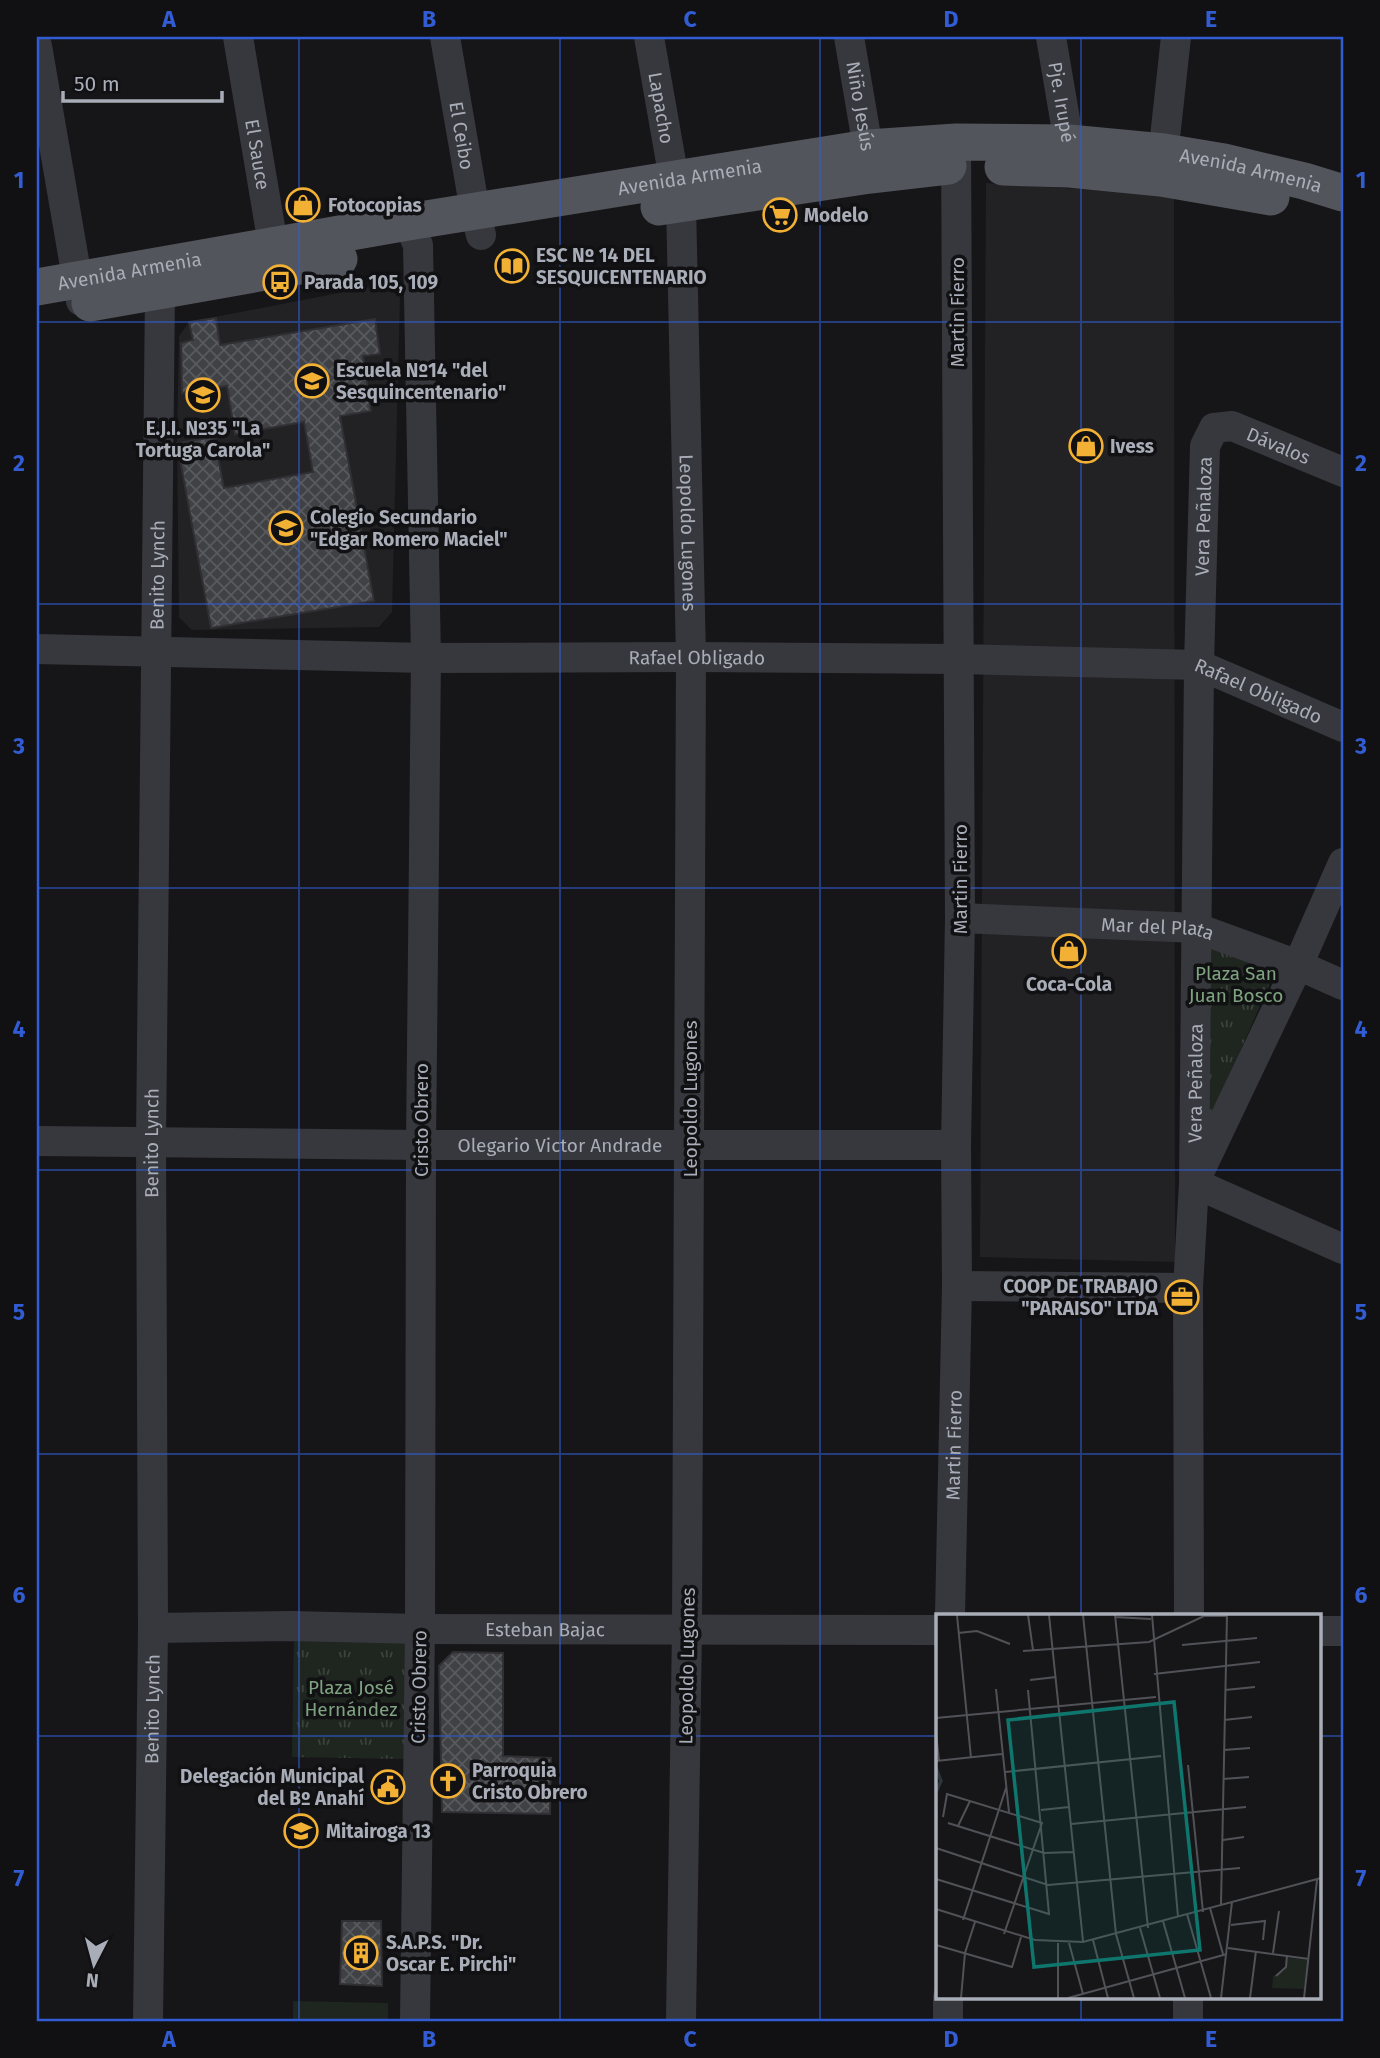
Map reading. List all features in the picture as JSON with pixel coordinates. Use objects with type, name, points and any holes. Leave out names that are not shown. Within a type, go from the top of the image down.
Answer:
[{"type":"main road","name":"Avenida Armenia","points":[[37,312],[80,293],[157,278],[413,233],[869,161],[956,154],[1069,156],[1162,165],[1224,162],[1343,193]]},
{"type":"main road","name":"Avenida Armenia","points":[[1162,165],[1343,217]]},
{"type":"main road","name":"Avenida Armenia","points":[[37,287],[80,293]]},
{"type":"street","name":"El Sauce","points":[[238,37],[276,257]]},
{"type":"street","name":"El Ceibo","points":[[445,37],[478,223]]},
{"type":"street","name":"Lapacho","points":[[649,37],[678,191]]},
{"type":"street","name":"Niño Jesús","points":[[849,37],[869,161]]},
{"type":"street","name":"Pje. Irupé","points":[[1051,37],[1069,156]]},
{"type":"street","points":[[1162,165],[1176,37]]},
{"type":"street","points":[[37,46],[80,293]]},
{"type":"street","name":"Martin Fierro","points":[[950,1614],[957,1286],[956,1144],[960,918],[956,154]]},
{"type":"street","name":"Leopoldo Lugones","points":[[678,191],[691,657],[687,1629],[681,2021]]},
{"type":"street","name":"Cristo Obrero","points":[[413,233],[426,658],[415,2021]]},
{"type":"street","name":"Benito Lynch","points":[[148,2021],[153,1629],[151,1142],[157,278]]},
{"type":"street","name":"Dávalos","points":[[1214,428],[1232,426],[1343,472]]},
{"type":"street","name":"Vera Peñaloza","points":[[1189,1614],[1188,1288],[1194,1183],[1199,665],[1205,446],[1214,428]]},
{"type":"street","name":"Rafael Obligado","points":[[37,649],[426,658],[960,659],[1199,665],[1343,727]]},
{"type":"street","points":[[1343,863],[1298,965],[1194,1183],[1343,1249]]},
{"type":"street","name":"Mar del Plata","points":[[960,918],[1197,928],[1298,965],[1343,985]]},
{"type":"street","name":"Olegario Victor Andrade","points":[[37,1141],[421,1145],[956,1144]]},
{"type":"street","points":[[957,1286],[1188,1288]]},
{"type":"street","name":"Esteban Bajac","points":[[153,1629],[291,1626],[420,1629],[936,1630]]},
{"type":"street","points":[[1320,1630],[1343,1631]]},
{"type":"street","points":[[948,1998],[948,2021]]},
{"type":"street","points":[[1188,1998],[1188,2021]]},
{"type":"shaded area","points":[[986,183],[1174,195],[1175,1262],[980,1257]]},
{"type":"shaded area","name":"Colegio Secundario \"Edgar Romero Maciel\"","points":[[380,285],[400,296],[392,612],[379,627],[192,630],[179,617],[179,336],[189,322]]},
{"type":"green space","name":"Plaza San Juan Bosco","points":[[1207,943],[1278,965],[1200,1142]]},
{"type":"green space","name":"Plaza José Hernández","points":[[294,1638],[410,1639],[407,1759],[292,1757]]},
{"type":"green space","points":[[293,2001],[388,2003],[388,2021],[293,2021]]},
{"type":"building","name":"Colegio Secundario \"Edgar Romero Maciel\"","points":[[216,318],[220,345],[375,319],[380,354],[363,356],[371,411],[340,416],[374,601],[211,628],[177,443],[214,437],[224,488],[313,472],[304,422],[235,434],[227,386],[182,393],[181,343],[193,340],[189,322]]},
{"type":"building","name":"Parroquia Cristo Obrero","points":[[453,1652],[503,1653],[503,1756],[551,1758],[550,1814],[442,1812],[439,1666]]},
{"type":"building","name":"S.A.P.S. \"Dr. Oscar E. Pirchi\"","points":[[342,1921],[381,1921],[382,1986],[340,1984]]},
{"type":"place","name":"Fotocopias","points":[[303,205]]},
{"type":"place","name":"Modelo","points":[[780,215]]},
{"type":"place","name":"ESC Nº 14 DEL SESQUICENTENARIO","points":[[512,266]]},
{"type":"place","name":"Parada 105, 109","points":[[280,282]]},
{"type":"place","name":"Escuela Nº14 \"del Sesquincentenario\"","points":[[312,381]]},
{"type":"place","name":"E.J.I. Nº35 \"La Tortuga Carola\"","points":[[203,395]]},
{"type":"place","name":"Ivess","points":[[1086,446]]},
{"type":"place","name":"Colegio Secundario \"Edgar Romero Maciel\"","points":[[286,528]]},
{"type":"place","name":"Coca-Cola","points":[[1069,951]]},
{"type":"place","name":"COOP DE TRABAJO \"PARAISO\" LTDA","points":[[1182,1297]]},
{"type":"place","name":"Parroquia Cristo Obrero","points":[[448,1781]]},
{"type":"place","name":"Delegación Municipal del Bº Anahí","points":[[388,1787]]},
{"type":"place","name":"Mitairoga 13","points":[[301,1831]]},
{"type":"place","name":"S.A.P.S. \"Dr. Oscar E. Pirchi\"","points":[[361,1953]]}]
